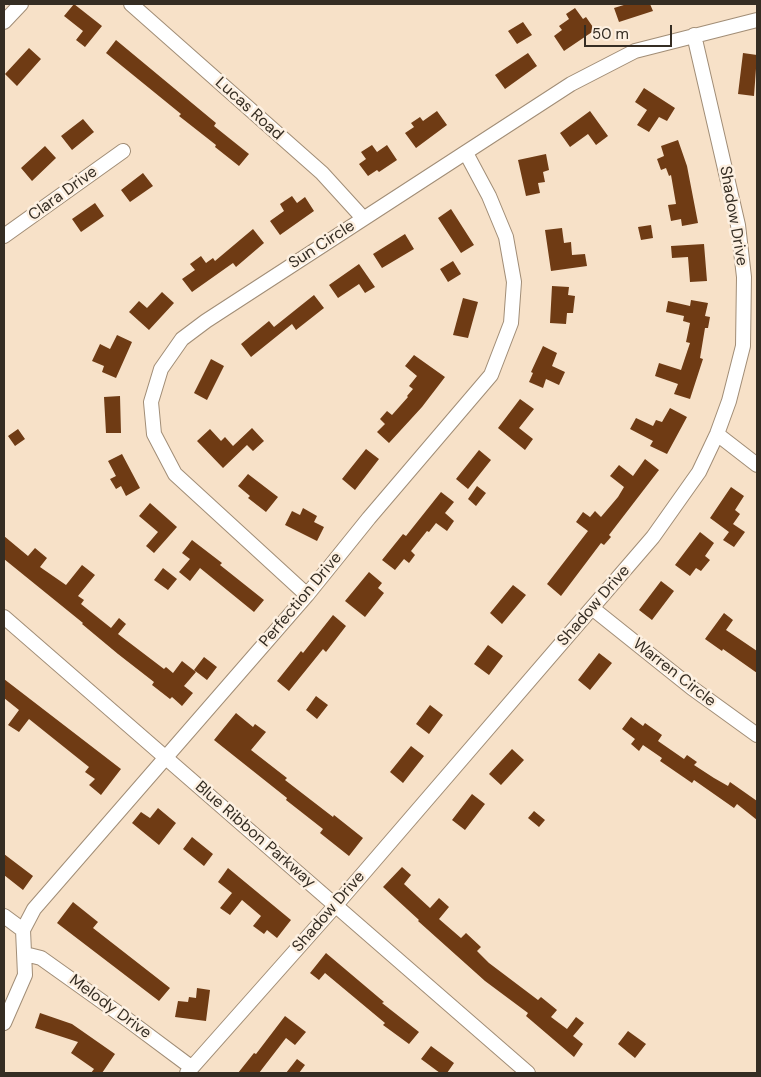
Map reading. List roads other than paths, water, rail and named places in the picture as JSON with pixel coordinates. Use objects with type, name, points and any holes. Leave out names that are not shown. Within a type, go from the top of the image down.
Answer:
[{"type":"street","points":[[4,22],[21,4]]},
{"type":"street","name":"Lucas Road","points":[[131,4],[322,173],[363,218]]},
{"type":"street","name":"Sun Circle","points":[[307,595],[175,474],[154,434],[151,402],[161,369],[182,339],[206,321],[363,218],[466,154],[570,84],[635,51],[757,20]]},
{"type":"street","name":"Shadow Drive","points":[[189,1070],[336,905],[653,537],[699,472],[717,434],[729,401],[743,346],[744,277],[738,224],[694,35]]},
{"type":"street","name":"Clara Drive","points":[[4,236],[123,151]]},
{"type":"street","name":"Perfection Drive","points":[[23,930],[34,909],[307,595],[369,518],[491,375],[511,323],[514,282],[506,237],[489,196],[466,154]]},
{"type":"street","points":[[717,434],[757,465]]},
{"type":"street","name":"Warren Circle","points":[[592,608],[692,688],[757,735]]},
{"type":"street","name":"Blue Ribbon Parkway","points":[[4,617],[528,1073]]},
{"type":"street","points":[[4,916],[23,930],[25,954],[25,975],[4,1023]]},
{"type":"street","name":"Melody Drive","points":[[25,954],[41,958],[128,1020],[189,1070]]}]
